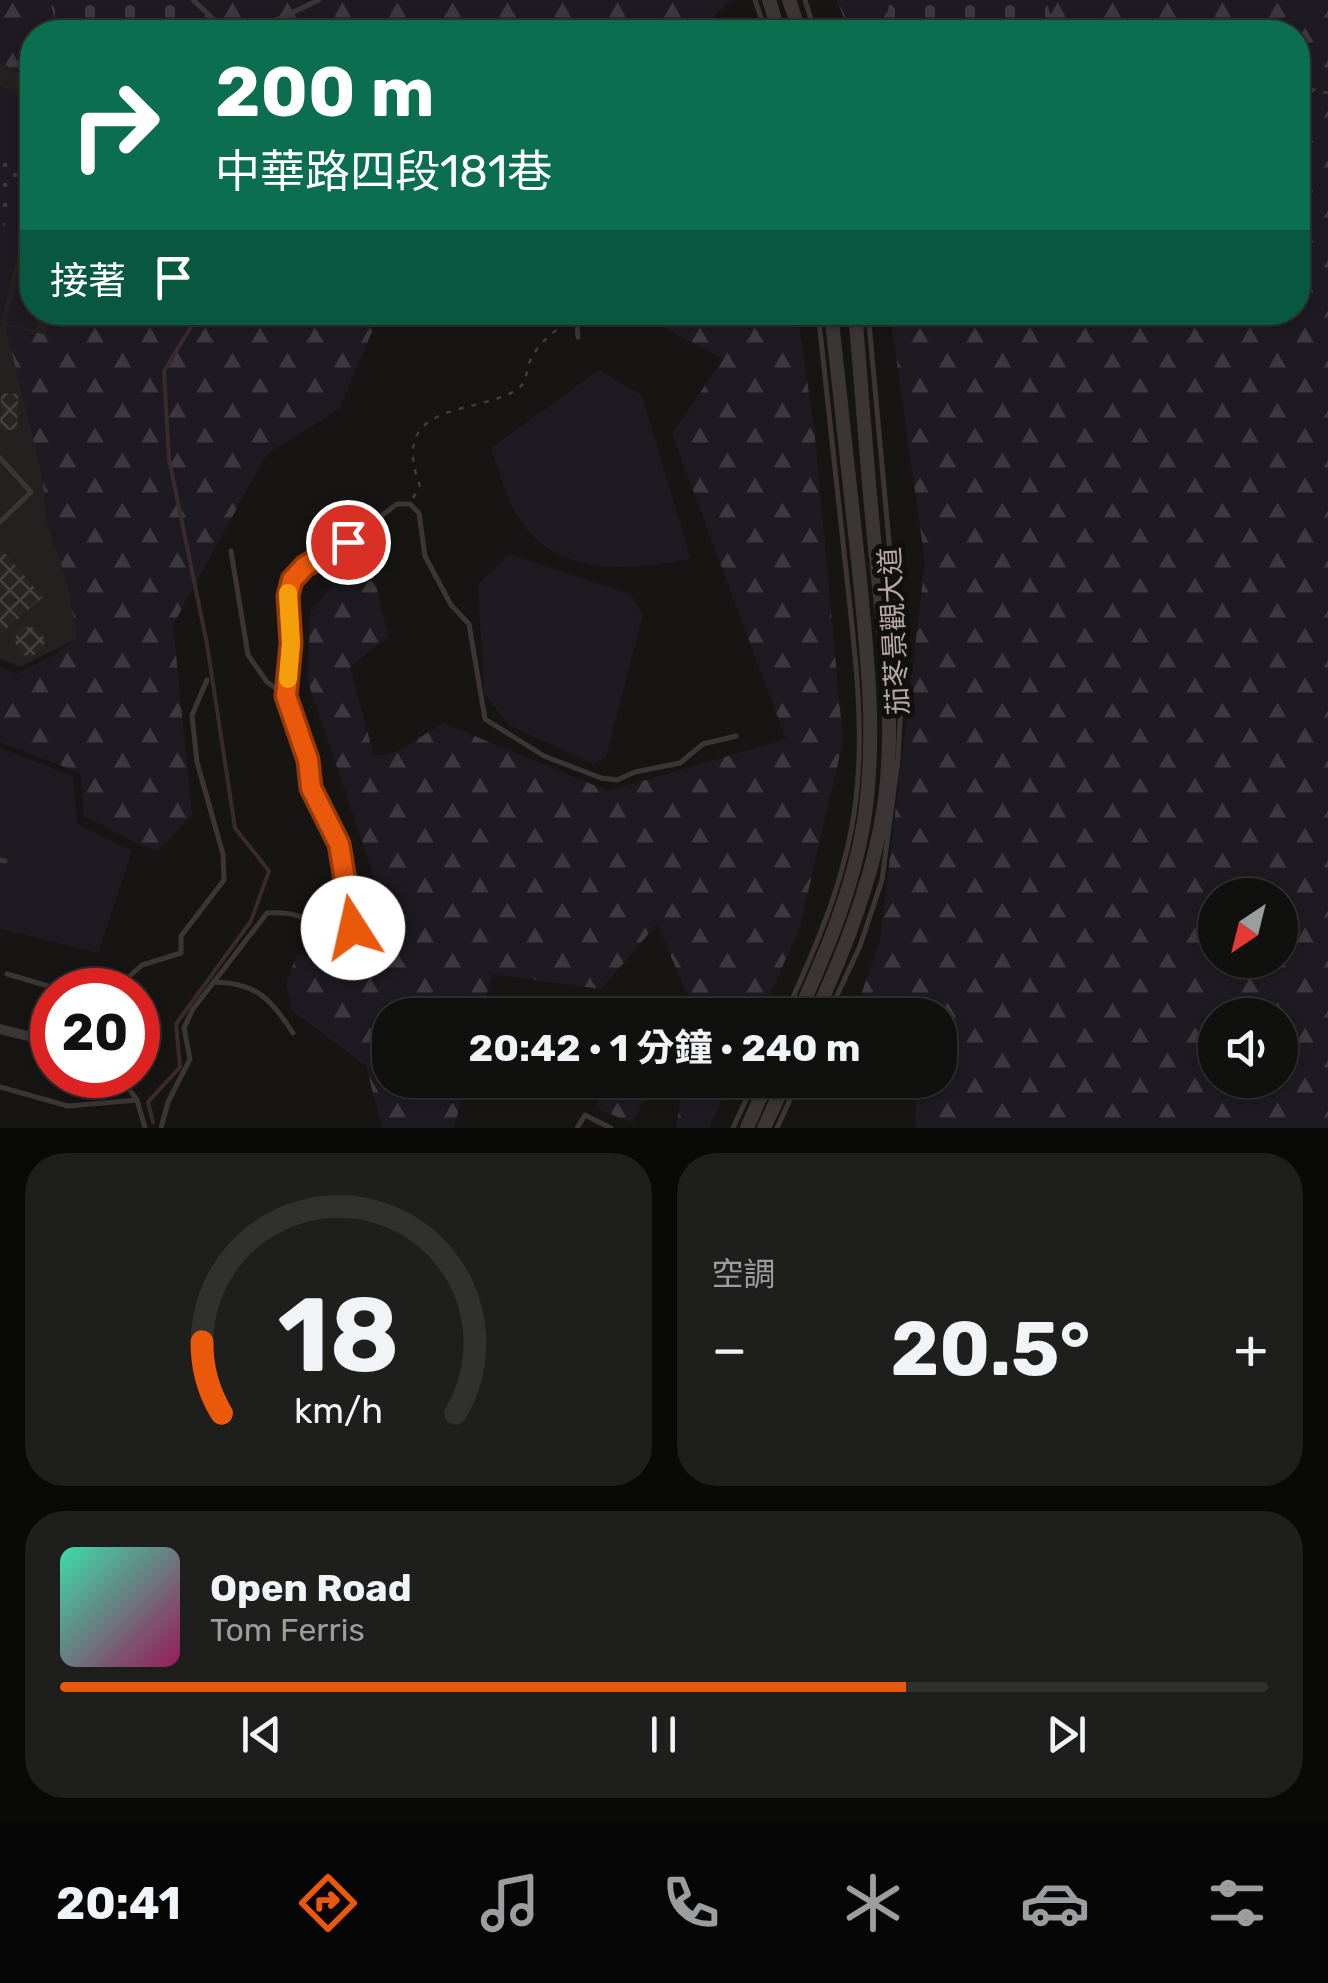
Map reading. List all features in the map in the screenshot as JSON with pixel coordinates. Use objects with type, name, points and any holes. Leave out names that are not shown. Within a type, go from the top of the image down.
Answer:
[{"type":"street","name":"茄苳景觀大道","points":[[832,325],[872,724],[864,823],[842,938]]},
{"type":"street","name":"茄苳景觀大道","points":[[842,938],[881,827],[889,725],[856,325]]},
{"type":"street","points":[[808,998],[842,938]]},
{"type":"street","points":[[821,998],[842,938]]},
{"type":"street","points":[[0,1029],[30,1036]]},
{"type":"street","points":[[746,1128],[760,1098]]},
{"type":"street","points":[[764,1128],[778,1098]]},
{"type":"lane","points":[[193,0],[214,20]]},
{"type":"lane","points":[[277,20],[319,0]]},
{"type":"lane","points":[[755,0],[762,20]]},
{"type":"lane","points":[[578,325],[578,336]]},
{"type":"lane","name":"茄苳景觀大道","points":[[819,325],[858,679],[859,756],[856,800],[844,864],[842,938]]},
{"type":"lane","name":"茄苳景觀大道","points":[[842,938],[882,880],[898,760],[902,684],[869,325]]},
{"type":"lane","points":[[0,458],[30,492],[0,522]]},
{"type":"lane","points":[[169,1128],[161,1125],[168,1102],[190,1060],[184,1028],[212,982],[266,913],[290,911],[311,920],[342,948],[352,939],[339,844],[311,788],[308,760],[286,696],[291,643],[288,596],[292,580],[305,566],[348,542],[397,504],[410,504],[419,513],[424,530],[425,556],[452,605],[470,624],[485,719],[495,727],[544,756],[601,778],[617,780],[635,772],[680,763],[702,744],[736,736]]},
{"type":"lane","points":[[231,551],[248,654],[266,682],[286,696]]},
{"type":"lane","points":[[138,968],[181,953],[182,936],[224,880],[224,854],[198,762],[192,715],[207,680]]},
{"type":"lane","points":[[798,998],[842,938]]},
{"type":"lane","points":[[831,998],[842,938]]},
{"type":"lane","points":[[7,974],[30,981]]},
{"type":"lane","points":[[212,982],[253,987],[278,1010],[292,1033]]},
{"type":"lane","points":[[0,1086],[68,1106],[137,1100],[145,1128]]},
{"type":"lane","points":[[733,1128],[747,1098]]},
{"type":"lane","points":[[777,1128],[791,1098]]},
{"type":"lane","points":[[577,1128],[586,1115],[611,1128]]},
{"type":"path","points":[[410,504],[420,486],[411,462],[412,449],[421,431],[452,408],[514,391],[523,384],[531,359],[542,343],[564,325]]},
{"type":"shaded area","points":[[0,63],[20,72],[20,325],[48,325],[46,335],[6,326],[42,475],[47,520],[68,585],[78,638],[20,667],[0,659]]},
{"type":"green space","points":[[0,0],[50,0],[55,20],[20,20],[20,72],[0,63]]},
{"type":"green space","points":[[50,0],[194,0],[218,20],[55,20]]},
{"type":"green space","points":[[194,0],[730,0],[710,20],[218,20]]},
{"type":"green space","points":[[837,0],[1328,0],[1328,1128],[916,1128],[915,1098],[957,1098],[957,998],[860,998],[880,941],[925,562],[892,325],[1310,325],[1310,20],[844,20]]},
{"type":"green space","points":[[889,0],[1046,0],[1052,20],[888,20]]},
{"type":"green space","points":[[0,86],[20,98],[20,158],[0,153]]},
{"type":"green space","points":[[0,153],[20,158],[20,173],[0,241]]},
{"type":"green space","points":[[20,170],[20,245],[0,325],[0,241]]},
{"type":"green space","points":[[20,269],[20,325],[36,325],[35,330],[6,323]]},
{"type":"green space","points":[[5,325],[46,335],[48,325],[375,325],[339,409],[266,455],[173,625],[192,815],[158,851],[84,816],[80,773],[0,742],[0,667],[17,674],[77,638],[68,585],[47,520],[42,475]]},
{"type":"green space","points":[[661,325],[799,325],[814,427],[843,741],[800,927],[769,998],[689,998],[657,924],[601,989],[492,974],[486,998],[372,998],[372,1089],[366,1066],[292,1010],[286,984],[297,954],[334,960],[371,957],[380,894],[308,682],[310,614],[335,580],[375,581],[388,636],[350,667],[374,756],[397,752],[443,723],[608,791],[786,739],[672,434],[723,359]]},
{"type":"green space","points":[[599,370],[642,395],[691,559],[638,566],[586,564],[542,544],[509,500],[491,448]]},
{"type":"green space","points":[[509,554],[630,594],[643,615],[606,757],[593,764],[509,725],[484,693],[478,584]]},
{"type":"green space","points":[[0,748],[73,776],[77,823],[132,851],[98,953],[0,929]]},
{"type":"green space","points":[[374,1098],[462,1098],[454,1128],[382,1128]]},
{"type":"green space","points":[[599,1098],[645,1098],[632,1123],[596,1108]]},
{"type":"green space","points":[[673,1098],[723,1098],[709,1128],[676,1128],[681,1100]]},
{"type":"building","points":[[1,393],[18,394],[17,430],[0,430]]},
{"type":"building","points":[[0,548],[43,597],[0,634]]},
{"type":"building","points":[[32,627],[41,632],[45,641],[42,651],[30,657],[21,654],[15,642],[17,628]]},
{"type":"waterway","points":[[153,1122],[148,1102],[180,1067],[176,1024],[251,921],[269,871],[235,828],[207,644],[169,459],[164,371],[192,325]]},
{"type":"slow traffic","points":[[288,593],[288,679]]},
{"type":"route","points":[[348,542],[305,566],[292,580],[288,596],[291,643],[286,696],[308,760],[311,788],[339,844],[353,928]]}]
